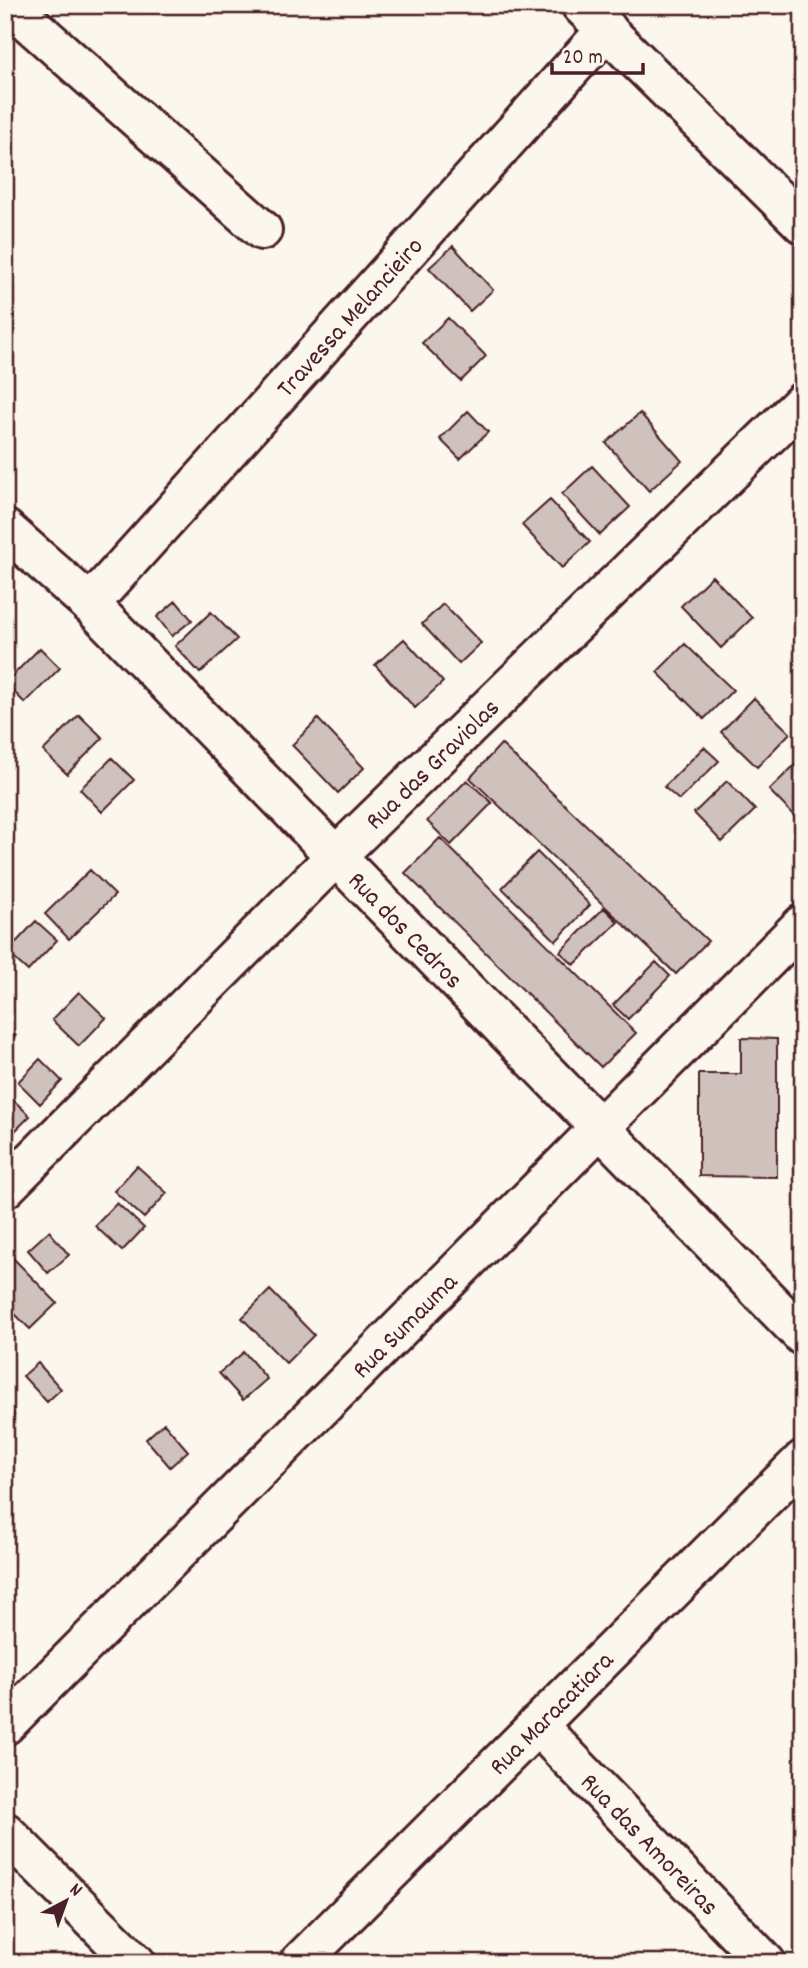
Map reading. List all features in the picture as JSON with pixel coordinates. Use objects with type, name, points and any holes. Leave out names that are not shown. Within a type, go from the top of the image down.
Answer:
[{"type":"street","points":[[9,5],[262,229]]},
{"type":"street","points":[[594,17],[803,224]]},
{"type":"street","name":"Travessa Melancieiro","points":[[90,604],[594,17]]},
{"type":"street","name":"Rua das Graviolas","points":[[5,1188],[336,856],[803,402]]},
{"type":"street","name":"Rua dos Cedros","points":[[5,529],[90,604],[803,1336]]},
{"type":"street","name":"Rua Sumauma","points":[[5,1725],[803,923]]},
{"type":"street","name":"Rua Maracatiara","points":[[299,1963],[803,1460]]},
{"type":"street","name":"Rua das Amoreiras","points":[[537,1726],[766,1963]]},
{"type":"street","points":[[5,1832],[136,1963]]},
{"type":"building","points":[[453,246],[493,290],[470,311],[429,268]]},
{"type":"building","points":[[448,318],[486,356],[461,381],[422,343]]},
{"type":"building","points":[[468,411],[488,432],[460,459],[440,439]]},
{"type":"building","points":[[640,413],[682,461],[649,491],[606,443]]},
{"type":"building","points":[[592,466],[630,507],[600,535],[562,494]]},
{"type":"building","points":[[550,500],[590,542],[562,568],[522,525]]},
{"type":"building","points":[[712,576],[752,618],[721,648],[681,606]]},
{"type":"building","points":[[176,601],[192,620],[172,636],[157,617]]},
{"type":"building","points":[[443,604],[481,643],[459,664],[422,624]]},
{"type":"building","points":[[211,612],[237,639],[200,673],[175,646]]},
{"type":"building","points":[[404,639],[443,682],[415,708],[375,665]]},
{"type":"building","points":[[685,644],[733,690],[704,719],[657,672]]},
{"type":"building","points":[[40,648],[60,668],[25,703],[5,683]]},
{"type":"building","points":[[754,698],[790,733],[757,767],[721,732]]},
{"type":"building","points":[[79,715],[103,738],[67,774],[43,751]]},
{"type":"building","points":[[318,719],[364,768],[338,793],[292,745]]},
{"type":"building","points":[[501,744],[708,941],[676,974],[470,778]]},
{"type":"building","points":[[704,747],[719,761],[679,800],[664,787]]},
{"type":"building","points":[[112,758],[134,780],[102,812],[80,789]]},
{"type":"building","points":[[800,760],[803,763],[803,825],[769,790]]},
{"type":"building","points":[[467,780],[492,803],[451,845],[427,821]]},
{"type":"building","points":[[727,781],[755,810],[722,842],[694,813]]},
{"type":"building","points":[[440,838],[636,1033],[601,1067],[405,873]]},
{"type":"building","points":[[537,852],[590,905],[556,941],[502,888]]},
{"type":"building","points":[[90,870],[115,895],[69,939],[45,914]]},
{"type":"building","points":[[604,908],[618,922],[574,965],[560,952]]},
{"type":"building","points":[[36,921],[57,940],[28,971],[7,952]]},
{"type":"building","points":[[656,962],[670,976],[628,1019],[613,1005]]},
{"type":"building","points":[[79,992],[106,1018],[79,1046],[52,1020]]},
{"type":"building","points":[[5,1025],[16,1035],[5,1046]]},
{"type":"building","points":[[741,1038],[777,1039],[777,1177],[699,1176],[699,1074],[741,1074]]},
{"type":"building","points":[[40,1059],[62,1081],[40,1104],[18,1082]]},
{"type":"building","points":[[5,1092],[30,1116],[5,1141]]},
{"type":"building","points":[[137,1166],[167,1193],[144,1218],[114,1191]]},
{"type":"building","points":[[117,1203],[144,1228],[122,1251],[95,1226]]},
{"type":"building","points":[[49,1231],[69,1255],[48,1273],[28,1250]]},
{"type":"building","points":[[13,1258],[57,1303],[30,1329],[5,1304],[5,1265]]},
{"type":"building","points":[[270,1290],[314,1335],[286,1363],[242,1318]]},
{"type":"building","points":[[244,1352],[267,1379],[243,1400],[219,1373]]},
{"type":"building","points":[[38,1363],[61,1389],[47,1402],[23,1376]]},
{"type":"building","points":[[5,1405],[14,1415],[5,1423]]},
{"type":"building","points":[[164,1423],[188,1451],[170,1467],[146,1439]]}]
